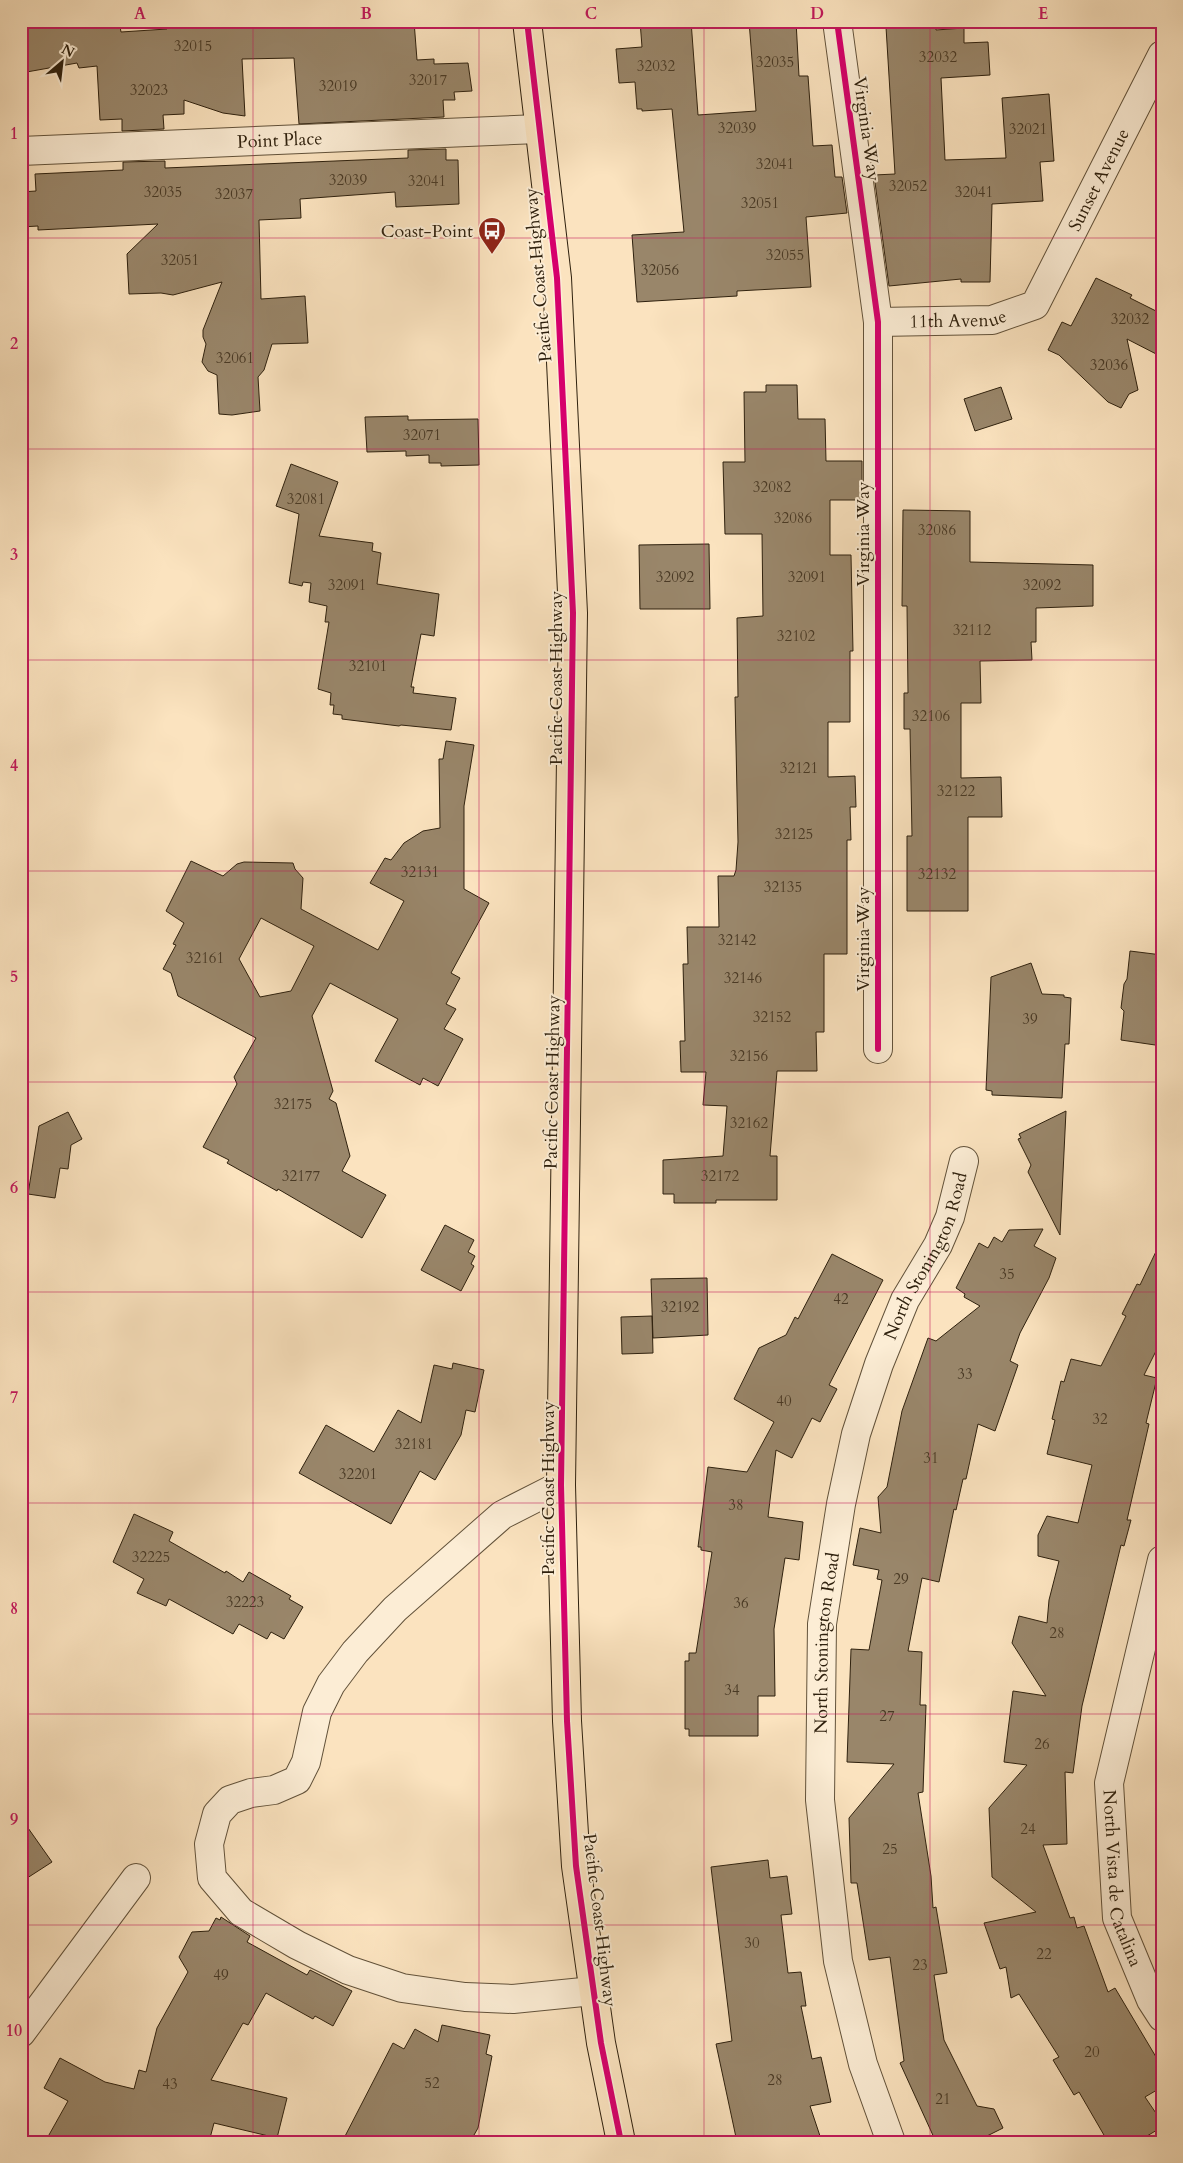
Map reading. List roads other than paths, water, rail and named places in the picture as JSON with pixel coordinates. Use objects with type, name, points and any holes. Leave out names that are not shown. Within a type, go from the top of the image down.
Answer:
[{"type":"highway","name":"Pacific Coast Highway","points":[[527,21],[538,129],[557,278],[573,613],[561,1485],[567,1721],[575,1856],[601,2043],[621,2142]]},
{"type":"street","name":"Virginia Way","points":[[837,21],[878,322],[878,1049]]},
{"type":"street","name":"Sunset Avenue","points":[[1035,305],[1162,55]]},
{"type":"street","name":"Point Place","points":[[21,151],[538,129]]},
{"type":"street","name":"11th Avenue","points":[[878,322],[992,320],[1035,305]]},
{"type":"street","name":"North Stonington Road","points":[[891,2142],[862,2064],[838,1961],[820,1800],[822,1624],[841,1504],[856,1434],[878,1364],[905,1300],[938,1245],[950,1217],[964,1161]]},
{"type":"street","points":[[561,1485],[502,1515],[395,1609],[355,1652],[331,1684],[317,1712],[306,1762],[296,1780],[274,1790],[251,1793],[230,1800],[217,1814],[209,1844],[212,1878],[241,1912],[297,1945],[348,1970],[402,1988],[465,1997],[513,1999],[593,1991]]},
{"type":"street","name":"North Vista de Catalina","points":[[1162,1560],[1109,1783],[1117,1918],[1150,2000],[1162,2017]]},
{"type":"street","points":[[21,2033],[136,1878]]},
{"type":"place","name":"Coast-Point","points":[[492,255]]}]
